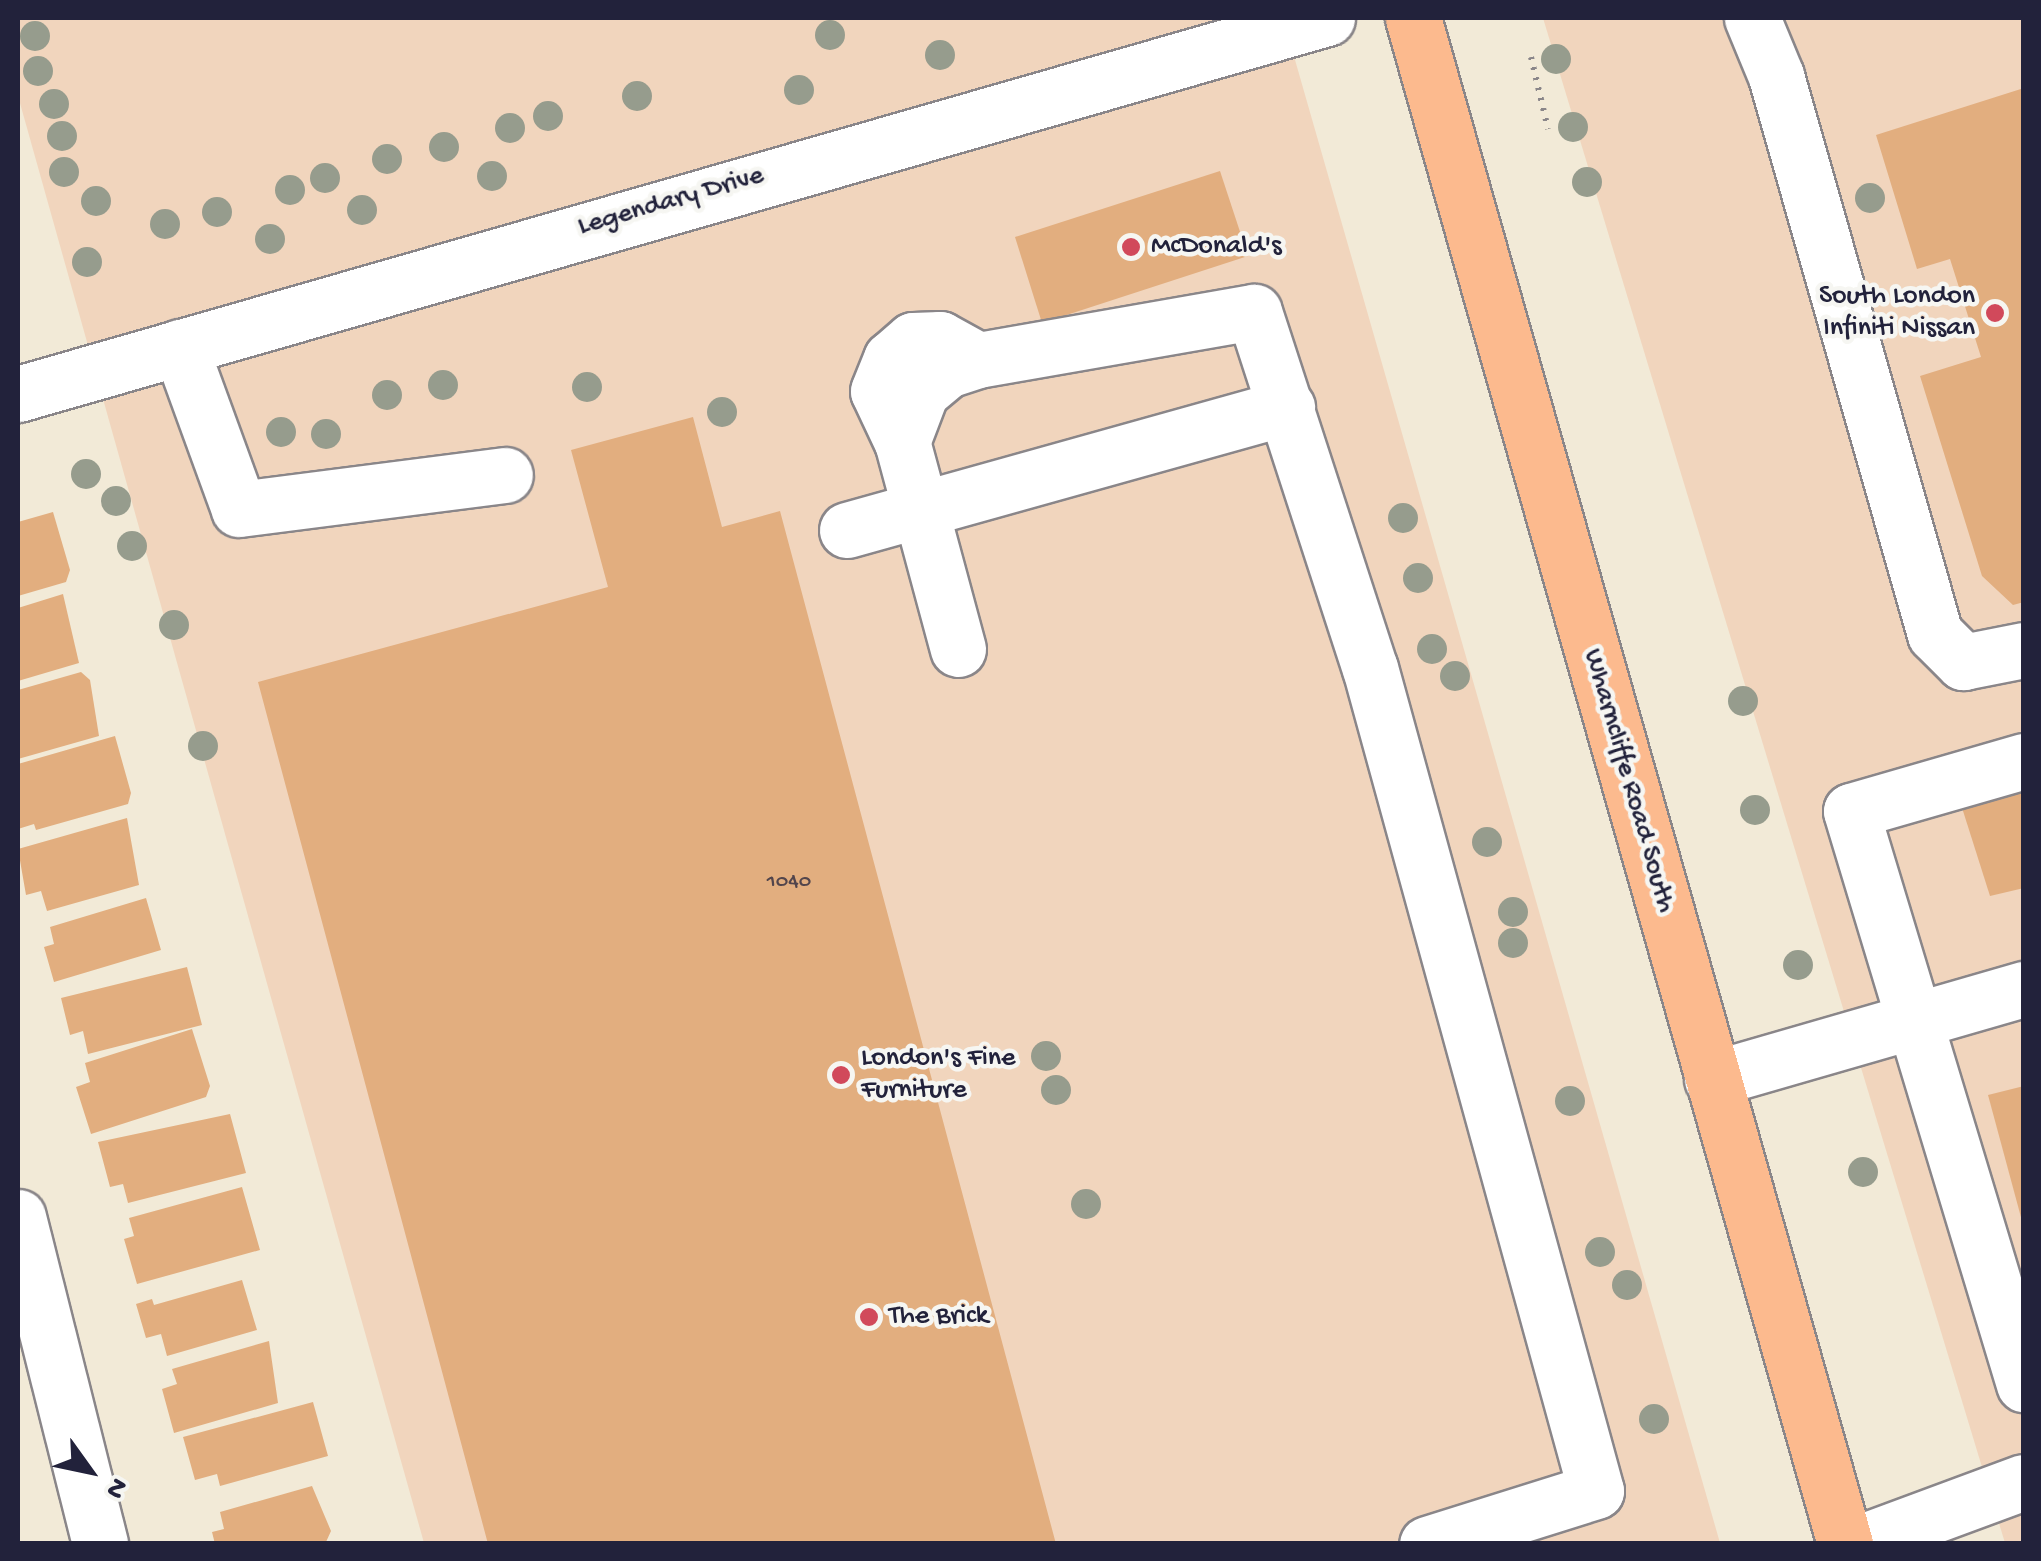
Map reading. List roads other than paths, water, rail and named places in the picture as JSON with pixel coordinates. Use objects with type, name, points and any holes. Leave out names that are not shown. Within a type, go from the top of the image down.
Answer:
[{"type":"main road","name":"Wharncliffe Road South","points":[[1413,18],[1845,1544]]},
{"type":"street","name":"Legendary Drive","points":[[18,394],[1327,18]]},
{"type":"street","points":[[1752,18],[1776,76],[1935,634],[1964,662],[2024,650]]},
{"type":"street","points":[[958,648],[902,442],[921,392],[947,370],[978,360],[1254,312],[1370,668],[1596,1491],[1427,1544]]},
{"type":"street","points":[[180,346],[239,509],[505,475]]},
{"type":"street","points":[[847,530],[1287,407]]},
{"type":"street","points":[[2024,761],[1851,811],[2024,1384]]},
{"type":"street","points":[[1712,1079],[2024,989]]},
{"type":"street","points":[[18,1217],[100,1544]]},
{"type":"street","points":[[1856,1544],[2024,1482]]},
{"type":"place","name":"McDonald's","points":[[1131,247]]},
{"type":"place","name":"South London Infiniti Nissan","points":[[1995,313]]},
{"type":"place","name":"London's Fine Furniture","points":[[841,1075]]},
{"type":"place","name":"The Brick","points":[[869,1317]]}]
